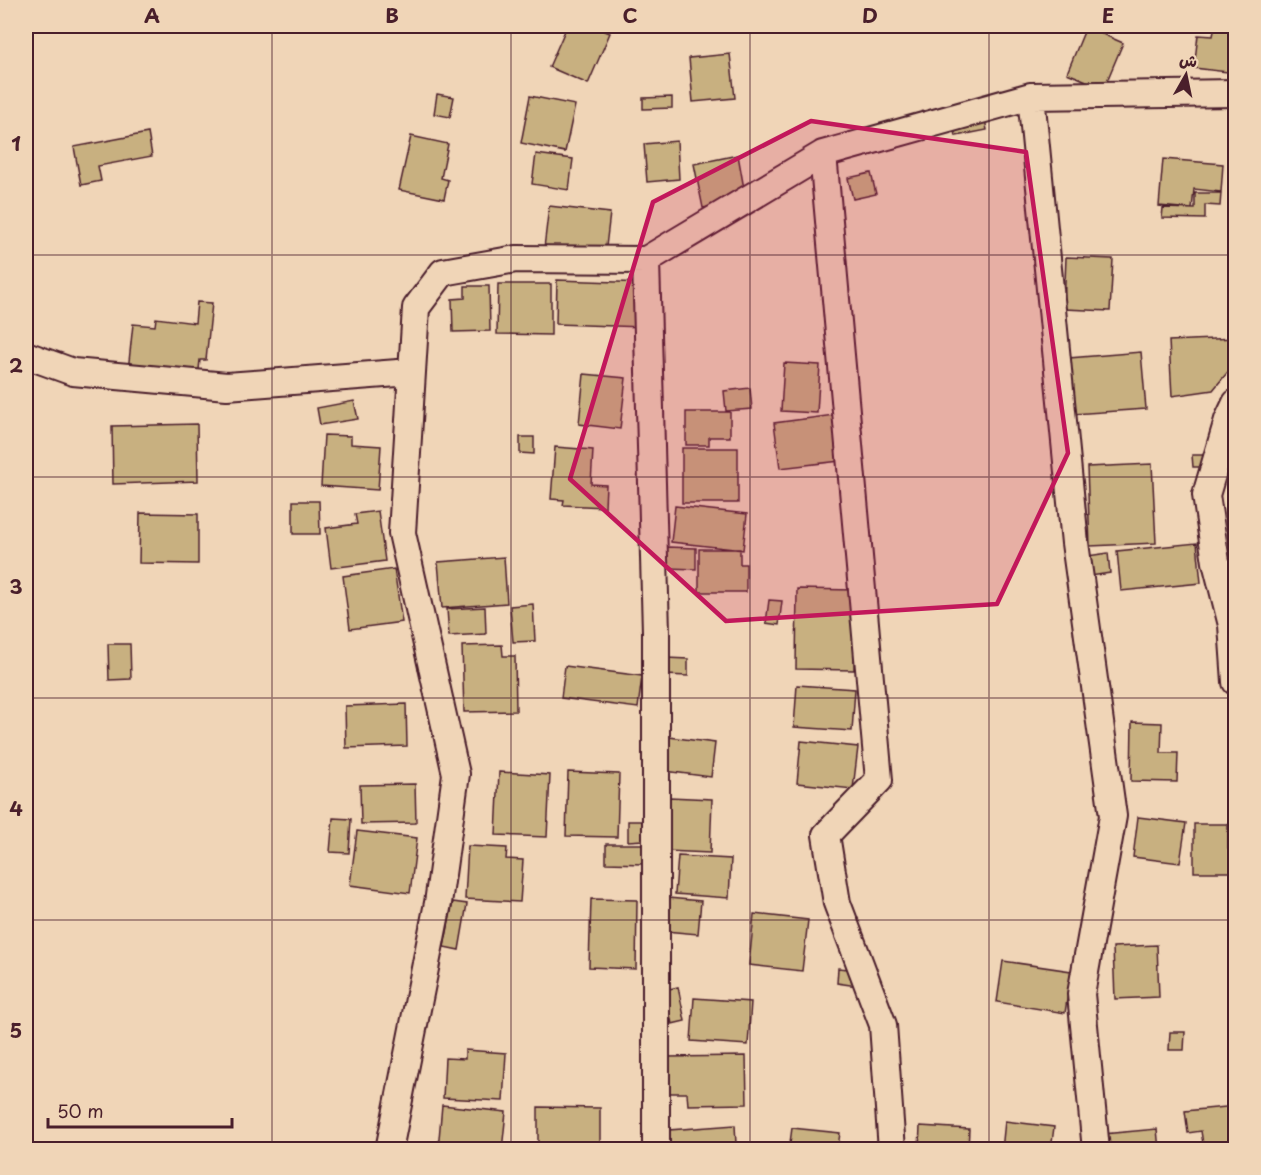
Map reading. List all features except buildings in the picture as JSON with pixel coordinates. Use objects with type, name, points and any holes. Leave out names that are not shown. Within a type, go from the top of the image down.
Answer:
[{"type":"street","points":[[389,1149],[438,903],[456,774],[402,533],[416,308],[443,272],[516,259],[646,260],[823,154],[1031,96],[1236,93]]},
{"type":"street","points":[[1031,96],[1075,543],[1113,816],[1082,994],[1096,1149]]},
{"type":"street","points":[[823,154],[879,780],[826,836],[837,903],[884,1025],[892,1149]]},
{"type":"street","points":[[646,260],[656,632],[656,1149]]},
{"type":"street","points":[[26,355],[73,372],[227,386],[411,372]]},
{"type":"street","points":[[1236,403],[1228,420],[1206,495],[1216,562],[1232,625],[1236,682]]},
{"type":"highlighted area","points":[[811,121],[1026,152],[1068,453],[997,604],[726,621],[570,479],[653,202]]}]
